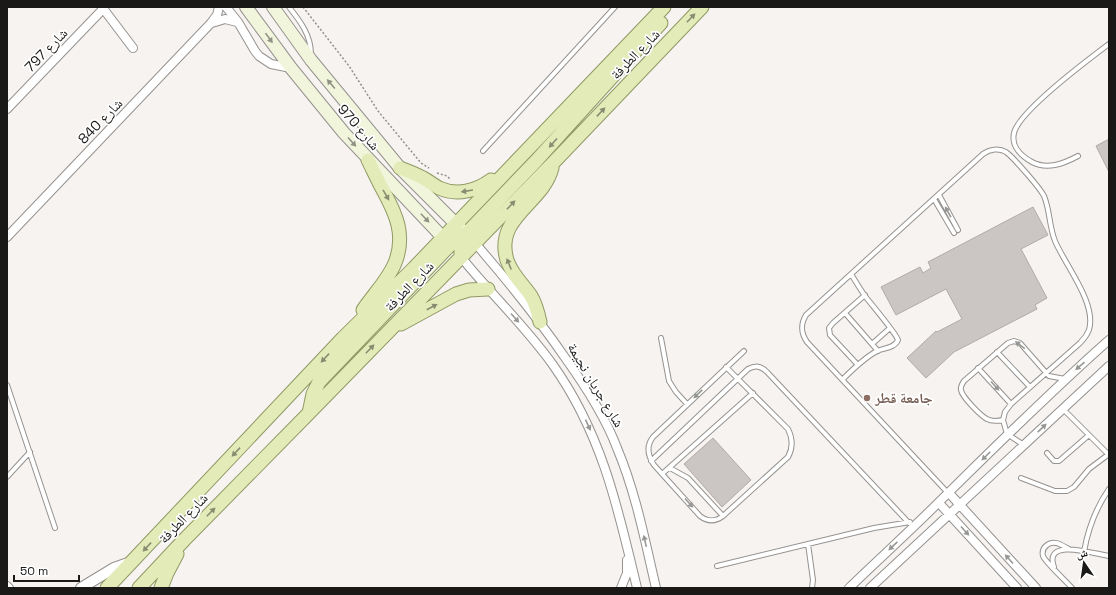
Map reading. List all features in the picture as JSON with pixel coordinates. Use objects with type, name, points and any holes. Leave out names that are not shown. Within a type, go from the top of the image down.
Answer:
[{"type":"main road","name":"شارع 970","points":[[246,7],[316,100],[368,160],[461,257]]},
{"type":"main road","name":"شارع 970","points":[[273,7],[312,60],[400,168],[470,238]]},
{"type":"main road","name":"شارع الطرفة","points":[[456,224],[664,7]]},
{"type":"main road","points":[[461,257],[461,245],[470,238],[536,161],[656,29],[665,16],[668,7]]},
{"type":"main road","name":"شارع الطرفة","points":[[470,238],[553,163],[702,7]]},
{"type":"main road","points":[[344,338],[388,277],[395,263],[399,249],[400,237],[398,223],[392,206],[368,160]]},
{"type":"main road","points":[[540,322],[531,296],[510,268],[506,256],[505,244],[513,221],[548,180],[553,163]]},
{"type":"main road","points":[[400,168],[422,177],[438,187],[452,192],[466,192],[480,188],[491,180],[502,176]]},
{"type":"main road","points":[[310,413],[313,394],[324,376],[376,323],[446,241],[455,234],[456,224]]},
{"type":"main road","name":"شارع الطرفة","points":[[107,588],[344,338],[414,268],[446,241]]},
{"type":"main road","name":"شارع الطرفة","points":[[139,588],[184,540],[310,413],[461,257]]},
{"type":"main road","points":[[386,333],[456,294],[469,290],[488,289]]},
{"type":"main road","points":[[161,588],[184,540]]},
{"type":"street","name":"شارع 840","points":[[7,237],[211,23],[217,15],[219,7]]},
{"type":"street","points":[[226,7],[238,22],[259,56],[271,64],[291,68]]},
{"type":"street","points":[[103,8],[133,48]]},
{"type":"street","name":"شارع 797","points":[[7,109],[103,8]]},
{"type":"street","points":[[211,23],[224,19],[238,22]]},
{"type":"street","name":"شارع جريان نجيمة","points":[[470,238],[540,322],[587,389],[608,427],[617,447],[634,497],[656,588]]},
{"type":"street","name":"شارع جريان نجيمة","points":[[461,257],[529,334],[565,383],[593,436],[617,504],[638,588]]},
{"type":"street","points":[[848,588],[939,503],[1007,434],[1109,340]]},
{"type":"street","points":[[870,588],[1109,366]]},
{"type":"street","points":[[948,493],[1036,588]]},
{"type":"street","points":[[939,503],[1018,588],[1028,580]]},
{"type":"street","points":[[617,504],[617,521],[627,561],[625,579],[621,588]]},
{"type":"street","name":"شارع الطرفة","points":[[81,588],[114,568],[133,562]]},
{"type":"lane","points":[[289,7],[307,32],[310,41],[312,60]]},
{"type":"lane","points":[[483,151],[615,7]]},
{"type":"lane","points":[[1078,156],[1064,163],[1055,165],[1046,166],[1038,164],[1023,156],[1018,151],[1014,142],[1014,132],[1031,109],[1109,44]]},
{"type":"lane","points":[[948,493],[807,342],[802,334],[802,324],[806,315],[983,154],[990,150],[1006,152],[1042,192],[1046,203],[1052,234],[1086,301],[1090,323],[1085,337],[1075,348],[1011,404],[1005,412],[1003,420],[1007,434],[1024,445]]},
{"type":"lane","points":[[934,199],[956,231],[939,195]]},
{"type":"lane","points":[[843,379],[858,365],[878,350],[893,346],[898,340],[896,334],[865,295],[851,274]]},
{"type":"lane","points":[[858,365],[830,335],[829,332],[831,325],[865,295]]},
{"type":"lane","points":[[845,313],[878,350]]},
{"type":"lane","points":[[872,344],[890,328]]},
{"type":"lane","points":[[661,338],[669,381],[676,392],[687,404]]},
{"type":"lane","points":[[1003,420],[991,421],[985,418],[962,394],[961,387],[964,381],[1008,343],[1017,342],[1022,345],[1049,376],[1065,379]]},
{"type":"lane","points":[[726,367],[788,429],[791,438],[791,448],[788,457],[723,516],[713,521],[703,518],[651,461],[648,451],[650,440],[726,367],[744,351]]},
{"type":"lane","points":[[997,352],[1030,387]]},
{"type":"lane","points":[[651,461],[738,378],[752,367],[760,367],[764,369],[909,522]]},
{"type":"lane","points":[[978,368],[1011,404]]},
{"type":"lane","points":[[7,385],[55,528]]},
{"type":"lane","points":[[662,474],[753,393]]},
{"type":"lane","points":[[1021,478],[1055,491],[1067,492],[1074,487],[1089,468],[1109,455],[1063,409]]},
{"type":"lane","points":[[1047,454],[1054,461],[1060,461],[1089,435]]},
{"type":"lane","points":[[7,477],[30,452]]},
{"type":"lane","points":[[670,468],[688,478],[723,516]]},
{"type":"lane","points":[[1084,552],[1088,530],[1092,519],[1102,498],[1109,489]]},
{"type":"lane","points":[[717,566],[886,525],[919,522]]},
{"type":"lane","points":[[1072,588],[1044,559],[1044,548],[1049,543],[1053,542],[1069,549],[1109,556]]},
{"type":"lane","points":[[808,544],[813,580],[812,588]]},
{"type":"lane","points":[[1055,569],[1051,560],[1053,554],[1058,550],[1069,549]]},
{"type":"path","points":[[303,7],[349,66],[378,111],[421,162],[432,170],[449,178],[452,184],[452,192]]},
{"type":"building","points":[[1109,139],[1109,172],[1096,146]]},
{"type":"building","points":[[1033,207],[1048,235],[1021,249],[1047,298],[1035,305],[1037,309],[954,352],[926,378],[907,358],[936,331],[937,332],[962,319],[946,289],[896,315],[881,287],[920,267],[923,273],[931,268],[928,262]]},
{"type":"building","points":[[713,438],[751,480],[722,507],[684,464]]},
{"type":"place","name":"جامعة قطر","points":[[867,398]]}]
